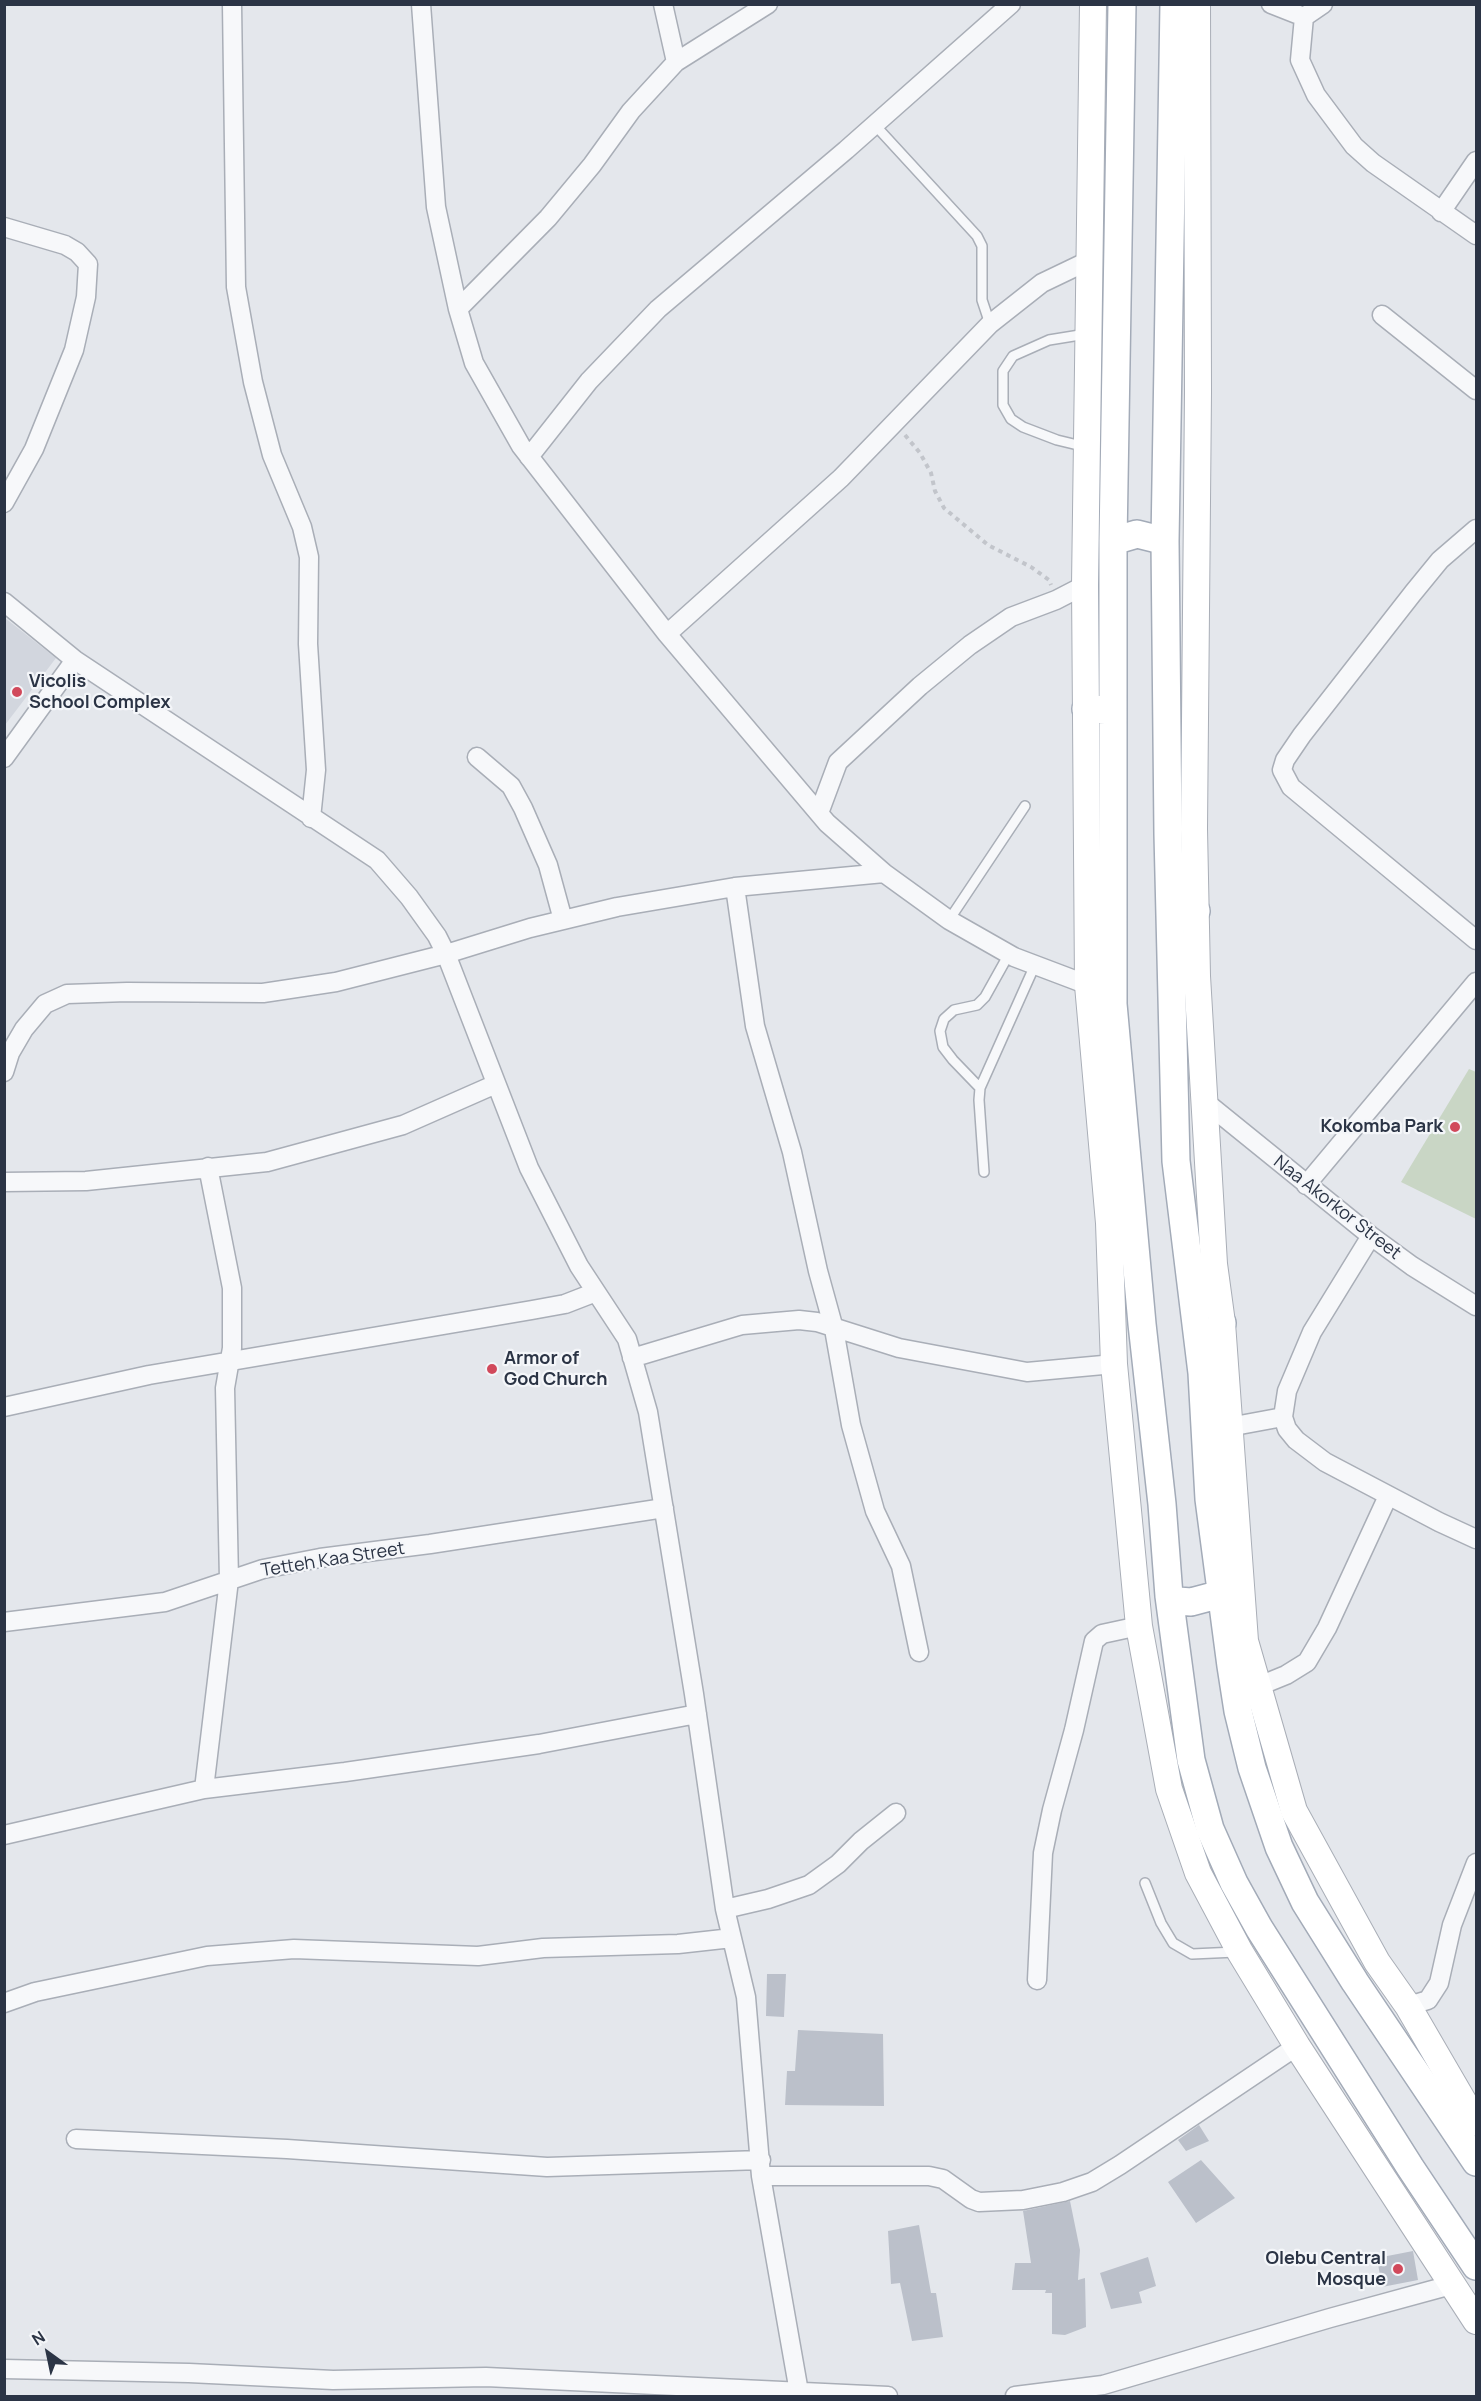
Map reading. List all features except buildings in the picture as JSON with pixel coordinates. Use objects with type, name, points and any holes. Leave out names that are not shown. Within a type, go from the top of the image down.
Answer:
[{"type":"main road","points":[[1122,4],[1113,541],[1113,1004],[1169,1596],[1191,1760],[1210,1829],[1229,1872],[1265,1937],[1410,2167],[1476,2266]]},
{"type":"main road","points":[[1174,4],[1165,541],[1176,1161],[1202,1373],[1209,1499],[1221,1594],[1238,1711],[1252,1768],[1279,1847],[1305,1902],[1476,2162]]},
{"type":"main road","points":[[1113,541],[1137,534],[1165,541]]},
{"type":"main road","points":[[1086,709],[1112,710]]},
{"type":"main road","points":[[1170,860],[1196,911]]},
{"type":"main road","points":[[1202,1373],[1222,1323]]},
{"type":"main road","points":[[1169,1596],[1178,1601],[1191,1602],[1221,1594]]},
{"type":"street","points":[[231,4],[236,286],[253,382],[272,455],[302,527],[309,557],[308,644],[316,770],[311,818]]},
{"type":"street","points":[[421,4],[436,207],[458,309],[474,363],[521,446],[667,634],[827,823],[884,873],[949,920],[1009,954],[1088,986]]},
{"type":"street","points":[[663,4],[676,62]]},
{"type":"street","points":[[458,309],[548,218],[592,165],[631,111],[676,62],[768,4]]},
{"type":"street","points":[[529,457],[589,381],[658,309],[976,38],[1011,4]]},
{"type":"street","points":[[1093,4],[1085,585],[1088,986],[1109,1223],[1114,1364],[1139,1626],[1169,1789],[1198,1872],[1240,1952],[1297,2046],[1476,2321]]},
{"type":"street","points":[[1197,4],[1198,392],[1194,829],[1196,911],[1203,1100],[1214,1264],[1222,1323],[1245,1641],[1294,1811],[1377,1962],[1408,2006],[1476,2123]]},
{"type":"street","points":[[1271,4],[1304,17]]},
{"type":"street","points":[[1304,17],[1323,4]]},
{"type":"street","points":[[1304,17],[1300,60],[1316,95],[1354,146],[1373,163],[1476,235]]},
{"type":"street","points":[[1441,212],[1476,161]]},
{"type":"street","points":[[4,227],[65,244],[77,252],[88,264],[86,297],[74,350],[34,448],[4,502]]},
{"type":"street","points":[[667,634],[804,513],[896,424],[990,324],[1042,283],[1090,260]]},
{"type":"street","points":[[1382,315],[1476,390]]},
{"type":"street","points":[[1476,529],[1440,560],[1413,593],[1302,735],[1285,760],[1282,770],[1291,787],[1476,940]]},
{"type":"street","points":[[819,813],[838,762],[920,686],[970,645],[1011,616],[1056,600],[1085,585]]},
{"type":"street","points":[[4,602],[75,660],[377,860],[409,897],[447,954],[529,1168],[579,1266],[627,1340],[648,1412],[697,1714],[725,1909],[746,1997],[761,2168],[799,2392]]},
{"type":"street","points":[[7,750],[75,660]]},
{"type":"street","points":[[477,757],[511,786],[523,808],[548,865],[563,920]]},
{"type":"street","points":[[4,1072],[9,1053],[24,1029],[45,1004],[67,994],[263,993],[336,982],[617,907],[735,887],[884,873]]},
{"type":"street","points":[[735,887],[755,1026],[792,1152],[834,1329],[851,1425],[867,1486],[887,1538],[901,1566],[919,1652]]},
{"type":"street","points":[[1306,1185],[1476,982]]},
{"type":"street","points":[[4,1182],[86,1181],[267,1162],[403,1125],[496,1084]]},
{"type":"street","name":"Naa Akorkor Street","points":[[1203,1100],[1371,1236],[1412,1266],[1476,1306]]},
{"type":"street","points":[[204,1789],[229,1580],[225,1388],[232,1348],[232,1287],[208,1167]]},
{"type":"street","points":[[1371,1236],[1312,1332],[1287,1391],[1283,1417],[1287,1429],[1296,1440],[1325,1462],[1438,1522],[1476,1539]]},
{"type":"street","points":[[4,1407],[149,1375],[565,1304],[596,1292]]},
{"type":"street","points":[[632,1358],[742,1325],[800,1320],[817,1322],[899,1348],[1027,1372],[1114,1364]]},
{"type":"street","points":[[1229,1427],[1283,1417]]},
{"type":"street","points":[[1259,1686],[1286,1675],[1307,1662],[1327,1628],[1388,1496]]},
{"type":"street","name":"Tetteh Kaa Street","points":[[4,1622],[165,1602],[263,1569],[320,1558],[430,1544],[664,1508]]},
{"type":"street","points":[[1037,1980],[1043,1854],[1094,1641],[1102,1634],[1139,1626]]},
{"type":"street","points":[[4,1835],[204,1789],[345,1773],[539,1744],[697,1714]]},
{"type":"street","points":[[725,1909],[768,1899],[809,1885],[838,1864],[896,1813]]},
{"type":"street","points":[[1408,2006],[1428,2000],[1439,1983],[1452,1925],[1476,1863]]},
{"type":"street","points":[[4,2003],[36,1992],[218,1955],[294,1949],[478,1956],[543,1948],[678,1944],[732,1938]]},
{"type":"street","points":[[76,2139],[298,2149],[547,2167],[761,2168],[929,2176],[944,2179],[970,2199],[980,2202],[1023,2200],[1063,2192],[1092,2182],[1297,2046]]},
{"type":"street","points":[[1015,2397],[1103,2385],[1451,2284]]},
{"type":"street","points":[[6,2375],[189,2373],[332,2388],[486,2377],[684,2392],[799,2392],[888,2397]]},
{"type":"lane","points":[[874,124],[977,236],[982,246],[982,300],[990,324]]},
{"type":"lane","points":[[1087,448],[1023,427],[1011,419],[1003,405],[1003,371],[1013,356],[1049,340],[1089,334]]},
{"type":"lane","points":[[949,920],[1025,806]]},
{"type":"lane","points":[[980,1088],[952,1060],[943,1047],[940,1031],[944,1019],[954,1010],[977,1005],[985,997],[1009,954]]},
{"type":"lane","points":[[984,1172],[980,1088],[1035,965]]},
{"type":"lane","points":[[1145,1883],[1161,1923],[1173,1943],[1192,1954],[1240,1952]]},
{"type":"path","points":[[896,424],[920,453],[931,473],[935,491],[945,508],[988,545],[1031,567],[1049,580],[1056,600]]},
{"type":"shaded area","name":"Vicolis School Complex","points":[[5,618],[56,658],[4,725]]},
{"type":"green space","name":"Kokomba Park","points":[[1469,1069],[1476,1072],[1476,1219],[1401,1182]]},
{"type":"place","name":"Vicolis School Complex","points":[[17,692]]},
{"type":"place","name":"Kokomba Park","points":[[1455,1127]]},
{"type":"place","name":"Armor of God Church","points":[[492,1369]]},
{"type":"place","name":"Olebu Central Mosque","points":[[1398,2269]]}]
